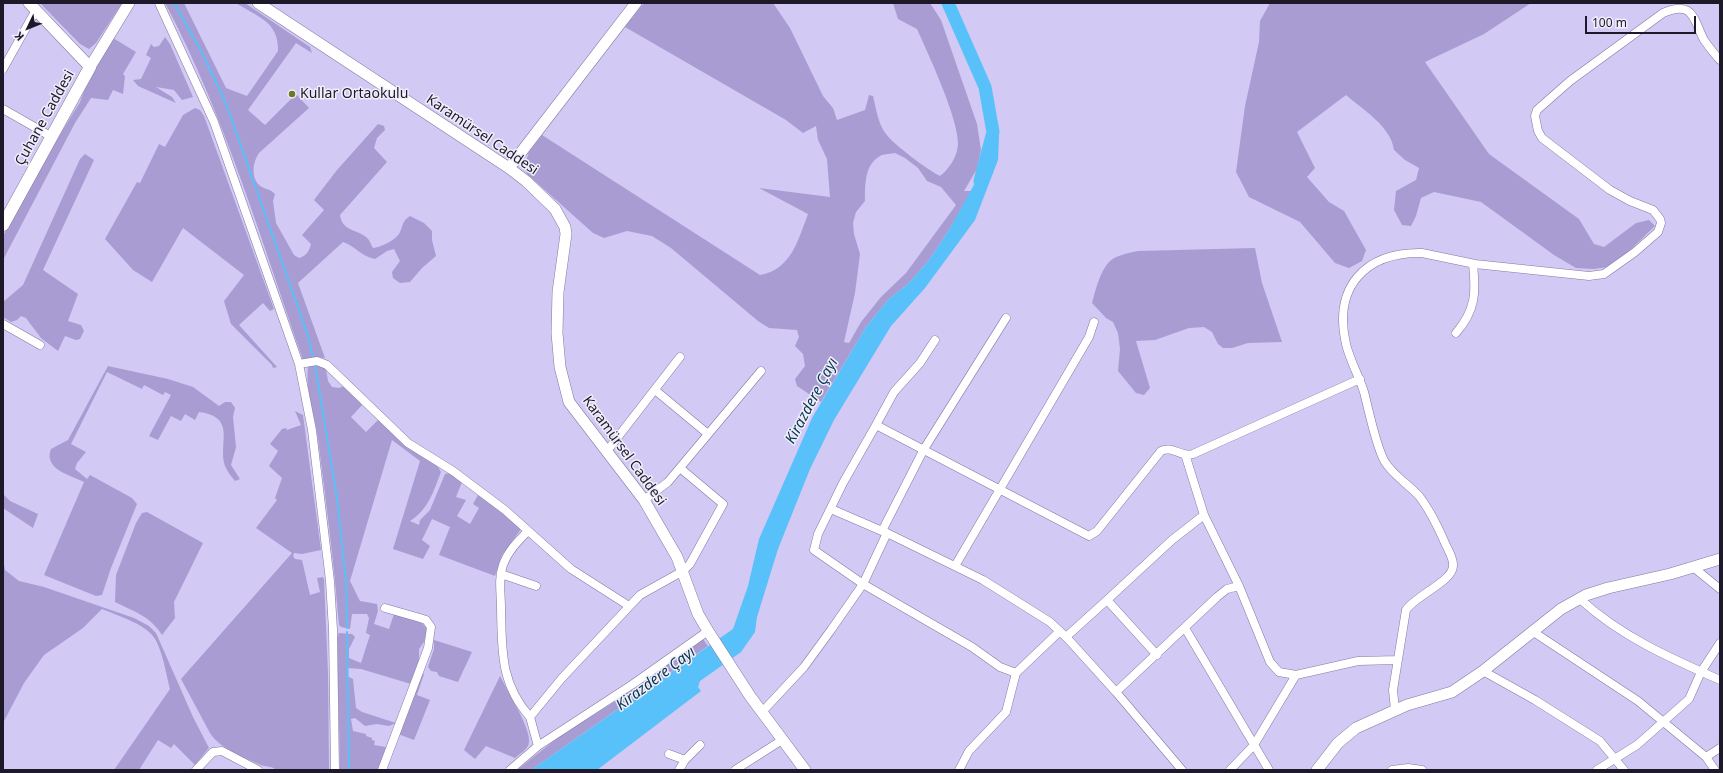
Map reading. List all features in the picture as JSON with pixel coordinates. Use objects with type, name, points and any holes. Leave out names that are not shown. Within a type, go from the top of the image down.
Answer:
[{"type":"main road","points":[[33,6],[90,67],[130,3]]},
{"type":"main road","name":"Karamürsel Caddesi","points":[[258,3],[509,168],[550,204],[562,218],[566,234],[557,309],[560,367],[569,402],[644,500],[670,543],[683,571],[698,614],[708,631],[734,672],[805,770]]},
{"type":"main road","points":[[509,168],[636,3]]},
{"type":"main road","name":"Çuhane Caddesi","points":[[3,225],[90,67]]},
{"type":"main road","points":[[1317,770],[1343,737],[1362,725],[1395,710],[1452,692],[1483,671],[1561,609],[1580,599],[1608,588],[1670,574],[1720,559]]},
{"type":"street","points":[[159,3],[214,122],[303,363],[330,581],[333,630],[335,770]]},
{"type":"street","points":[[3,69],[33,6]]},
{"type":"street","points":[[1395,710],[1393,690],[1406,610],[1413,602],[1449,575],[1453,568],[1453,563],[1427,507],[1384,461],[1360,379],[1348,353],[1344,323],[1348,296],[1360,274],[1371,264],[1414,253],[1422,253],[1473,264],[1590,276],[1604,274],[1635,252],[1658,232],[1661,223],[1658,214],[1649,208],[1630,201],[1610,190],[1542,138],[1535,121],[1537,110],[1553,95],[1663,13],[1676,8],[1682,7],[1692,13],[1704,39],[1720,60]]},
{"type":"street","points":[[3,109],[52,137]]},
{"type":"street","points":[[1456,333],[1465,322],[1474,301],[1475,282],[1473,264]]},
{"type":"street","points":[[762,712],[804,667],[863,584],[884,532],[924,449],[1006,318]]},
{"type":"street","points":[[955,566],[1089,337],[1094,322]]},
{"type":"street","points":[[3,324],[40,345]]},
{"type":"street","points":[[935,340],[920,363],[889,399],[843,483],[818,534],[814,550],[818,555],[863,584],[972,647],[1000,667],[1016,673]]},
{"type":"street","points":[[607,451],[680,358]]},
{"type":"street","points":[[303,363],[317,361],[332,370],[408,443],[453,471],[505,510],[571,570],[629,606]]},
{"type":"street","points":[[644,500],[668,482],[761,371]]},
{"type":"street","points":[[876,425],[1001,489],[1086,536],[1091,536],[1097,531],[1161,451],[1169,449],[1185,454],[1193,454],[1360,379]]},
{"type":"street","points":[[655,390],[708,434]]},
{"type":"street","points":[[1185,454],[1204,515],[1239,586],[1270,662],[1279,672],[1296,675],[1358,661],[1398,660]]},
{"type":"street","points":[[530,717],[562,678],[629,606],[644,592],[683,571],[694,557],[723,504],[680,468]]},
{"type":"street","points":[[831,509],[884,532],[955,566],[1004,592],[1050,622],[1066,637],[1116,692],[1182,770]]},
{"type":"street","points":[[1066,637],[1172,540],[1204,515]]},
{"type":"street","points":[[528,531],[508,553],[501,574],[504,668],[518,703],[530,717],[538,746]]},
{"type":"street","points":[[1693,567],[1720,589]]},
{"type":"street","points":[[501,574],[536,586]]},
{"type":"street","points":[[1116,692],[1223,592],[1231,587],[1239,586]]},
{"type":"street","points":[[1580,599],[1594,612],[1628,635],[1666,656],[1720,680]]},
{"type":"street","points":[[1107,600],[1156,655]]},
{"type":"street","points":[[382,770],[428,648],[431,628],[429,624],[420,618],[384,608]]},
{"type":"street","points":[[1185,628],[1269,770]]},
{"type":"street","points":[[510,770],[538,746],[633,684],[708,631]]},
{"type":"street","points":[[959,770],[969,751],[1006,712],[1016,673],[1060,631]]},
{"type":"street","points":[[1532,631],[1638,701],[1706,757],[1715,770]]},
{"type":"street","points":[[1598,770],[1615,757],[1637,745],[1689,699],[1701,672],[1720,643]]},
{"type":"street","points":[[1483,671],[1511,688],[1535,700],[1600,741],[1615,757],[1624,770]]},
{"type":"street","points":[[1230,770],[1254,745],[1296,675]]},
{"type":"street","points":[[735,770],[782,740]]},
{"type":"street","points":[[678,770],[685,760],[700,745]]},
{"type":"street","points":[[1706,757],[1720,748]]},
{"type":"street","points":[[196,770],[214,752],[222,751],[258,770]]},
{"type":"street","points":[[669,754],[685,760]]},
{"type":"street","points":[[1392,770],[1408,768],[1422,770]]},
{"type":"shaded area","points":[[40,3],[122,3],[96,43],[89,49],[80,44]]},
{"type":"shaded area","points":[[165,3],[184,3],[226,88],[247,96],[278,51],[277,41],[271,26],[259,16],[236,3],[245,3],[310,47],[312,53],[296,43],[248,110],[265,125],[296,94],[309,108],[259,153],[254,167],[254,177],[259,185],[275,194],[273,201],[276,223],[294,255],[299,258],[304,256],[308,251],[311,244],[302,235],[324,210],[314,200],[337,170],[378,124],[384,126],[385,130],[377,138],[374,148],[387,162],[340,215],[341,220],[346,227],[362,234],[367,238],[373,248],[387,243],[397,237],[403,223],[410,216],[424,223],[432,231],[432,240],[436,256],[422,268],[410,282],[400,283],[393,278],[392,272],[400,261],[394,249],[387,251],[375,259],[366,256],[343,242],[298,283],[325,358],[317,357],[303,360],[257,224],[224,134],[206,90]]},
{"type":"shaded area","points":[[644,3],[773,3],[790,28],[823,96],[833,108],[837,120],[865,110],[869,95],[873,96],[879,121],[886,134],[912,157],[940,176],[952,162],[956,154],[958,145],[954,119],[917,29],[898,19],[893,3],[930,3],[941,20],[977,124],[981,150],[977,169],[964,191],[972,191],[929,260],[909,283],[888,300],[866,327],[821,402],[797,386],[795,379],[805,366],[803,354],[795,346],[799,337],[797,330],[769,328],[758,321],[671,248],[652,236],[627,231],[604,238],[593,233],[527,174],[524,167],[529,152],[542,135],[760,275],[771,272],[786,260],[797,243],[808,214],[759,188],[830,197],[827,159],[818,140],[816,126],[803,133],[786,120],[625,27]],"holes":[[[895,153],[905,158],[918,168],[927,181],[941,187],[956,205],[906,273],[881,297],[861,322],[849,343],[844,342],[855,293],[860,254],[854,234],[853,223],[856,212],[865,201],[867,175],[872,163],[882,155]]]},
{"type":"shaded area","points":[[1270,3],[1531,3],[1484,34],[1425,62],[1489,154],[1579,219],[1594,244],[1604,247],[1636,223],[1649,220],[1655,226],[1623,257],[1608,267],[1594,269],[1576,268],[1554,255],[1481,202],[1434,192],[1421,198],[1416,216],[1411,226],[1402,225],[1394,210],[1396,191],[1416,180],[1419,168],[1405,160],[1394,150],[1388,133],[1382,126],[1346,95],[1297,132],[1315,168],[1307,177],[1329,202],[1344,211],[1366,250],[1362,261],[1349,268],[1335,263],[1300,222],[1249,197],[1236,172],[1245,106],[1259,42],[1260,21]]},
{"type":"shaded area","points":[[165,37],[170,44],[193,97],[182,100],[174,90],[156,87],[172,97],[176,103],[138,86],[133,80],[141,79],[151,58],[146,55],[151,44],[154,47],[159,46]]},
{"type":"shaded area","points":[[113,38],[136,52],[123,74],[125,76],[123,94],[113,90],[108,100],[91,98],[75,123],[3,260],[3,236],[50,151],[80,102],[88,80]]},
{"type":"shaded area","points":[[195,108],[200,110],[204,116],[274,309],[270,311],[263,303],[239,325],[277,367],[273,368],[272,365],[231,324],[224,301],[244,275],[183,228],[152,282],[133,270],[105,239],[137,182],[140,183],[159,144],[165,147],[183,115]]},
{"type":"shaded area","points":[[85,154],[94,160],[43,270],[78,294],[68,321],[81,325],[84,331],[80,339],[76,340],[65,336],[58,351],[41,338],[26,318],[21,316],[17,320],[11,322],[3,317],[3,302],[23,285],[80,159]]},
{"type":"shaded area","points":[[1255,248],[1262,283],[1282,342],[1248,343],[1232,348],[1223,348],[1218,344],[1212,332],[1204,327],[1189,328],[1155,340],[1136,341],[1150,388],[1144,395],[1136,393],[1118,371],[1120,349],[1118,333],[1113,322],[1106,318],[1092,303],[1100,276],[1109,262],[1119,256],[1138,251]]},
{"type":"shaded area","points":[[315,364],[321,365],[326,369],[328,381],[332,387],[339,388],[344,386],[363,404],[351,417],[366,432],[379,419],[411,449],[437,465],[441,472],[430,500],[422,511],[410,521],[419,525],[420,520],[430,510],[445,474],[450,473],[462,482],[456,497],[466,500],[457,516],[470,524],[479,508],[473,504],[478,495],[502,512],[521,529],[502,555],[495,576],[439,555],[450,527],[432,519],[422,540],[430,546],[423,559],[393,549],[420,461],[392,440],[350,581],[360,601],[377,604],[378,611],[374,624],[389,629],[394,614],[422,623],[427,629],[424,642],[419,649],[419,661],[411,684],[361,669],[347,668],[347,676],[353,679],[356,708],[362,712],[396,723],[389,726],[377,724],[365,726],[355,718],[351,719],[353,731],[366,734],[366,736],[372,738],[372,740],[375,741],[374,745],[386,747],[378,770],[340,770],[337,639],[339,633],[352,634],[355,637],[349,649],[349,658],[361,663],[370,635],[366,633],[369,618],[367,614],[352,614],[350,629],[339,625],[317,430],[307,376],[308,367]]},
{"type":"shaded area","points":[[108,366],[168,379],[193,387],[219,406],[225,402],[231,402],[235,408],[233,417],[236,447],[231,465],[240,479],[235,481],[226,468],[223,451],[224,434],[219,420],[211,415],[199,412],[195,420],[185,414],[181,421],[171,416],[158,440],[149,436],[171,395],[165,392],[163,395],[144,385],[142,389],[107,372],[71,444],[86,452],[77,463],[75,469],[87,479],[90,475],[132,498],[137,504],[111,568],[102,595],[96,596],[44,575],[84,482],[59,470],[51,462],[50,456],[51,449],[68,440]]},
{"type":"shaded area","points":[[295,411],[303,415],[321,550],[302,554],[294,553],[293,556],[295,559],[302,560],[310,595],[320,592],[317,578],[323,577],[324,579],[328,673],[329,770],[276,770],[261,765],[226,748],[214,739],[210,733],[181,679],[292,553],[256,528],[277,500],[275,498],[282,478],[269,466],[278,451],[270,444],[282,429],[286,428],[287,430],[301,425]]},
{"type":"shaded area","points":[[3,494],[10,501],[38,514],[33,528],[3,508]]},
{"type":"shaded area","points":[[147,512],[203,543],[174,602],[175,618],[162,635],[147,619],[115,602],[116,575],[136,523],[142,513]]},
{"type":"shaded area","points":[[3,559],[5,570],[19,581],[44,587],[134,618],[149,626],[156,633],[193,717],[209,748],[195,765],[174,744],[171,748],[158,740],[139,770],[114,770],[170,689],[161,653],[152,635],[135,623],[102,609],[83,628],[44,655],[24,683],[3,723]]},
{"type":"shaded area","points":[[703,639],[708,646],[531,770],[517,770],[560,736],[619,699]]},
{"type":"shaded area","points":[[434,640],[472,652],[458,682],[439,676],[437,672],[431,671],[428,667],[434,649]]},
{"type":"shaded area","points":[[421,674],[424,674],[417,695],[430,700],[414,740],[398,734]]},
{"type":"shaded area","points":[[500,676],[523,719],[529,736],[529,745],[515,758],[486,746],[475,759],[464,750]]},
{"type":"water","points":[[993,132],[999,136],[998,160],[975,220],[925,288],[891,326],[834,420],[810,469],[778,549],[757,617],[755,632],[741,652],[700,681],[698,687],[701,691],[597,770],[531,770],[733,629],[748,586],[759,539],[812,418],[866,327],[888,300],[909,283],[929,260],[949,230],[991,154]]},
{"type":"waterway","points":[[174,3],[200,49],[225,101],[307,333],[314,360]]},
{"type":"waterway","name":"Kirazdere Çayı","points":[[948,3],[985,87],[993,132],[980,181]]},
{"type":"waterway","points":[[315,365],[337,498],[346,582],[347,628]]},
{"type":"waterway","points":[[347,632],[349,770]]},
{"type":"place","name":"Kullar Ortaokulu","points":[[292,94]]}]
